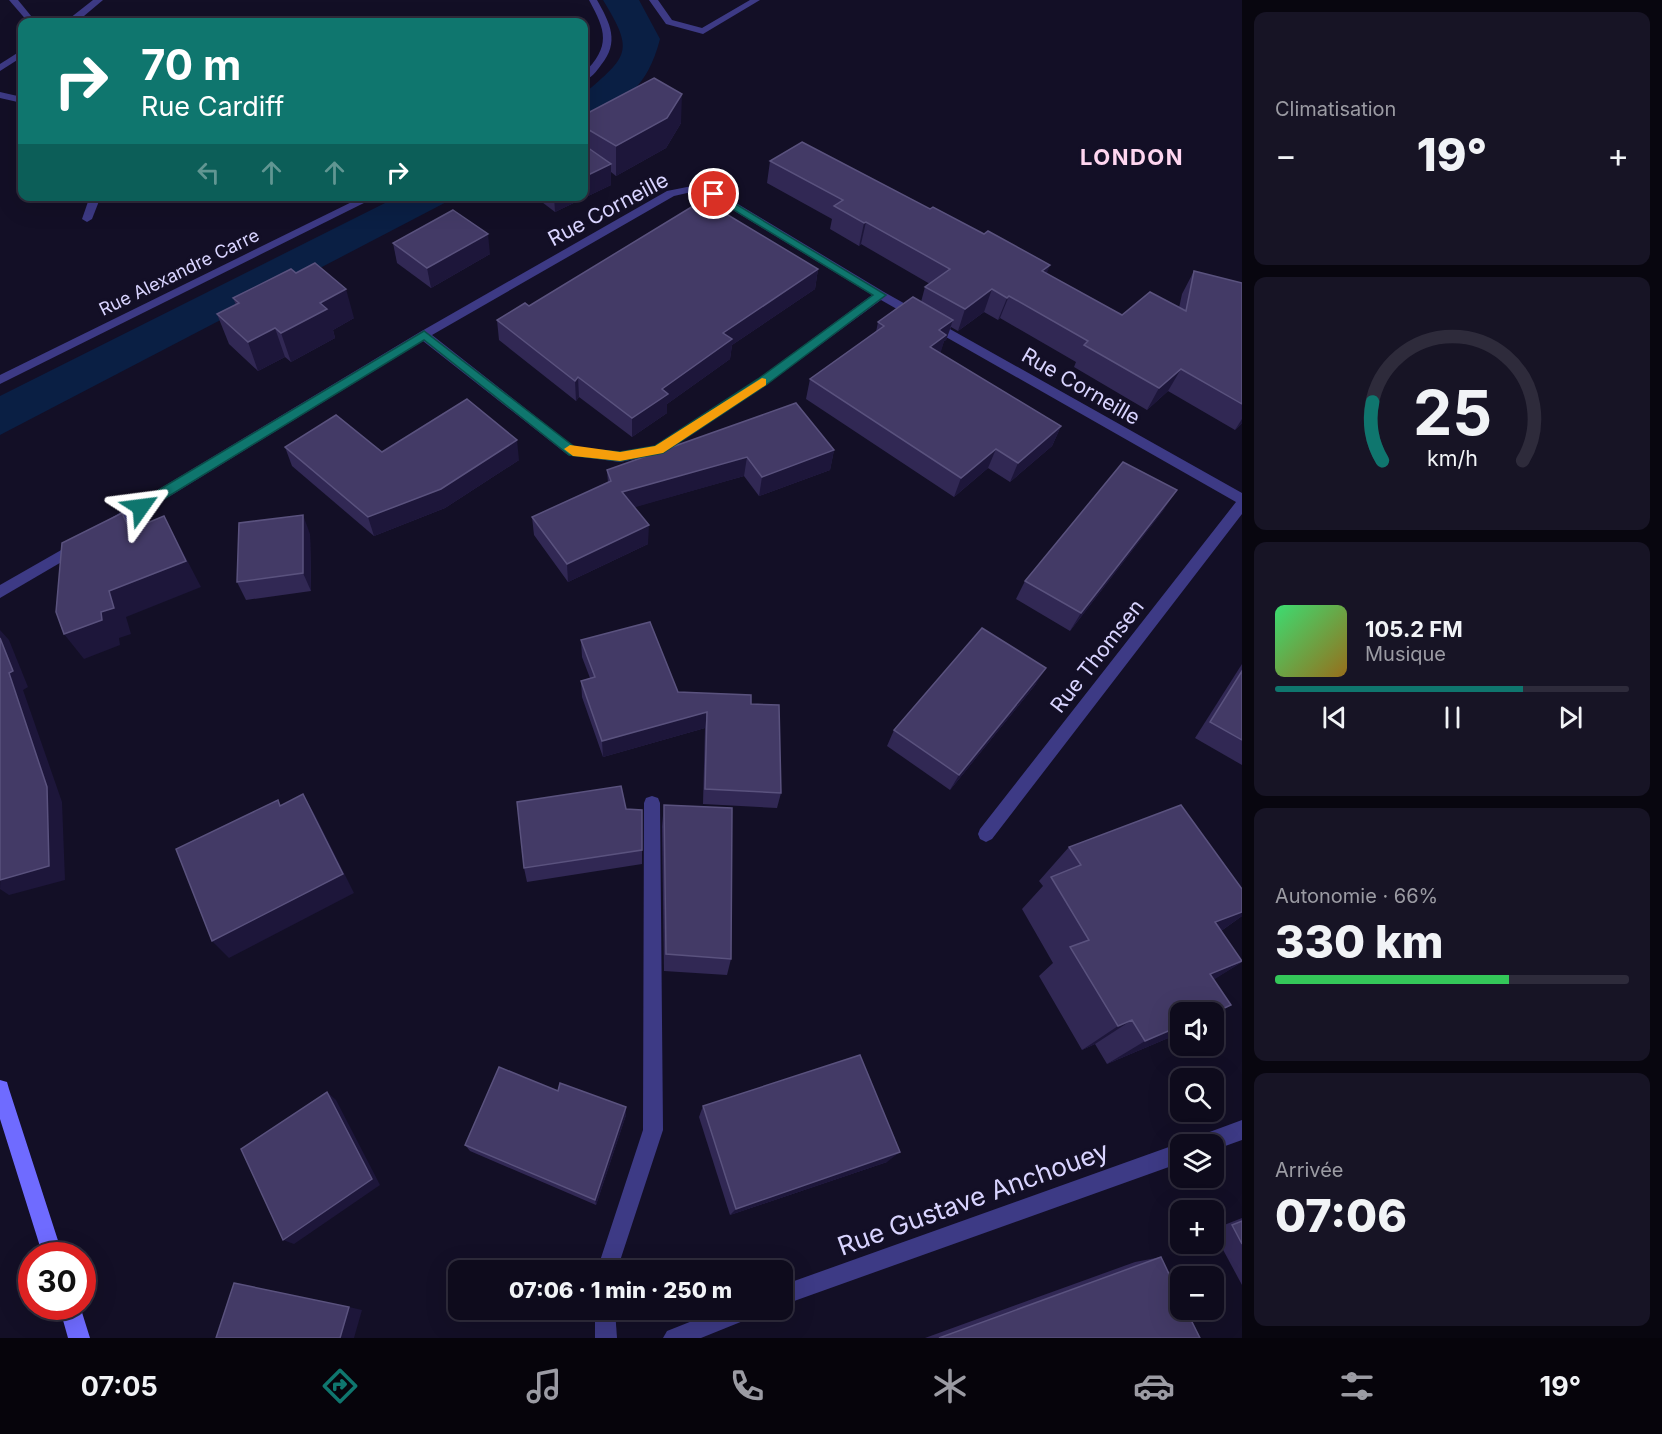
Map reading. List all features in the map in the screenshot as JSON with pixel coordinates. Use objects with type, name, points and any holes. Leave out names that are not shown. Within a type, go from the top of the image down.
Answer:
[{"type":"main road","points":[[0,1089],[49,1242]]},
{"type":"main road","points":[[73,1320],[79,1338]]},
{"type":"street","points":[[13,0],[29,18]]},
{"type":"street","points":[[76,18],[99,0]]},
{"type":"street","points":[[588,74],[601,59],[609,37],[608,27],[593,0]]},
{"type":"street","points":[[653,0],[669,22],[677,26],[703,31],[756,0]]},
{"type":"street","points":[[0,68],[18,56]]},
{"type":"street","points":[[0,95],[18,99]]},
{"type":"street","name":"Rue Corneille","points":[[0,592],[424,335],[671,193],[697,188],[714,194],[880,295],[1242,501]]},
{"type":"street","points":[[87,219],[94,201]]},
{"type":"street","name":"Rue Alexandre Carre","points":[[0,380],[363,201]]},
{"type":"street","points":[[424,335],[573,452],[620,457],[658,450],[762,382],[880,295]]},
{"type":"street","name":"Rue Thomsen","points":[[986,834],[1242,501]]},
{"type":"street","points":[[610,1260],[653,1130],[651,803]]},
{"type":"street","points":[[1224,1136],[1242,1130]]},
{"type":"street","name":"Rue Gustave Anchouey","points":[[793,1291],[1170,1157]]},
{"type":"street","points":[[605,1320],[606,1338]]},
{"type":"street","points":[[674,1338],[720,1320]]},
{"type":"water","points":[[603,0],[639,0],[660,39],[655,56],[641,81],[623,100],[588,124],[588,90],[610,71],[622,52],[623,43],[620,31]]},
{"type":"water","points":[[389,201],[448,201],[0,435],[0,396]]},
{"type":"building","points":[[654,78],[682,94],[667,118],[616,146],[588,129],[588,113]]},
{"type":"building","points":[[802,142],[930,209],[933,207],[984,234],[988,231],[1050,265],[1042,271],[1122,315],[1150,292],[1186,311],[1194,271],[1242,283],[1242,404],[1181,369],[1159,388],[1084,345],[1088,341],[1009,296],[1007,298],[992,289],[965,309],[925,287],[950,269],[834,206],[843,200],[770,161]]},
{"type":"building","points":[[588,148],[611,164],[588,175]]},
{"type":"building","points":[[703,200],[818,269],[723,333],[732,339],[662,389],[668,394],[632,418],[578,377],[575,381],[497,320],[525,303],[529,306]]},
{"type":"building","points":[[453,210],[488,234],[427,268],[393,243]]},
{"type":"building","points":[[315,263],[346,289],[320,303],[327,309],[281,333],[275,328],[248,342],[217,314],[239,303],[233,298],[291,269],[296,273]]},
{"type":"building","points":[[913,297],[953,320],[939,330],[946,335],[930,347],[1061,426],[1018,463],[996,449],[961,478],[810,379],[884,326],[878,322]]},
{"type":"building","points":[[467,399],[517,440],[441,489],[368,517],[285,447],[336,415],[382,452]]},
{"type":"building","points":[[796,403],[834,450],[762,477],[747,457],[622,492],[649,525],[567,564],[532,517],[611,481],[607,470]]},
{"type":"building","points":[[1123,462],[1177,490],[1081,613],[1025,581]]},
{"type":"building","points":[[122,513],[130,530],[164,516],[186,561],[109,591],[114,608],[101,612],[102,620],[64,634],[56,612],[62,543]]},
{"type":"building","points":[[303,515],[303,573],[237,582],[239,523]]},
{"type":"building","points":[[650,622],[678,692],[751,695],[751,704],[779,705],[781,793],[705,789],[707,712],[602,741],[581,681],[595,677],[581,640]]},
{"type":"building","points":[[982,628],[1046,668],[959,775],[894,730]]},
{"type":"building","points":[[0,638],[13,671],[9,673],[47,787],[49,866],[0,880]]},
{"type":"building","points":[[1242,671],[1242,740],[1210,722]]},
{"type":"building","points":[[621,786],[626,809],[642,810],[642,850],[524,868],[517,802]]},
{"type":"building","points":[[303,794],[343,874],[212,941],[176,849],[278,800],[280,806]]},
{"type":"building","points":[[664,805],[732,808],[731,959],[666,954]]},
{"type":"building","points":[[1181,805],[1242,889],[1242,912],[1215,922],[1242,961],[1210,974],[1231,1005],[1224,1008],[1224,1002],[1170,1002],[1170,1030],[1145,1041],[1132,1020],[1118,1026],[1070,947],[1089,940],[1051,877],[1081,865],[1069,847]]},
{"type":"building","points":[[860,1055],[900,1152],[736,1209],[703,1106]]},
{"type":"building","points":[[499,1067],[558,1091],[560,1083],[626,1107],[595,1200],[465,1145]]},
{"type":"building","points":[[327,1092],[372,1179],[283,1240],[241,1149]]},
{"type":"building","points":[[1242,1221],[1242,1244],[1232,1225]]},
{"type":"building","points":[[1161,1257],[1170,1276],[1170,1320],[1191,1320],[1200,1338],[939,1338]]},
{"type":"building","points":[[234,1283],[349,1307],[340,1338],[216,1338]]},
{"type":"slow traffic","points":[[570,449],[573,452],[620,457],[658,450],[762,382]]},
{"type":"district","name":"LONDON","points":[[1132,157]]},
{"type":"route","points":[[141,507],[424,335],[573,452],[620,457],[658,450],[762,382],[880,295],[714,194]]}]
